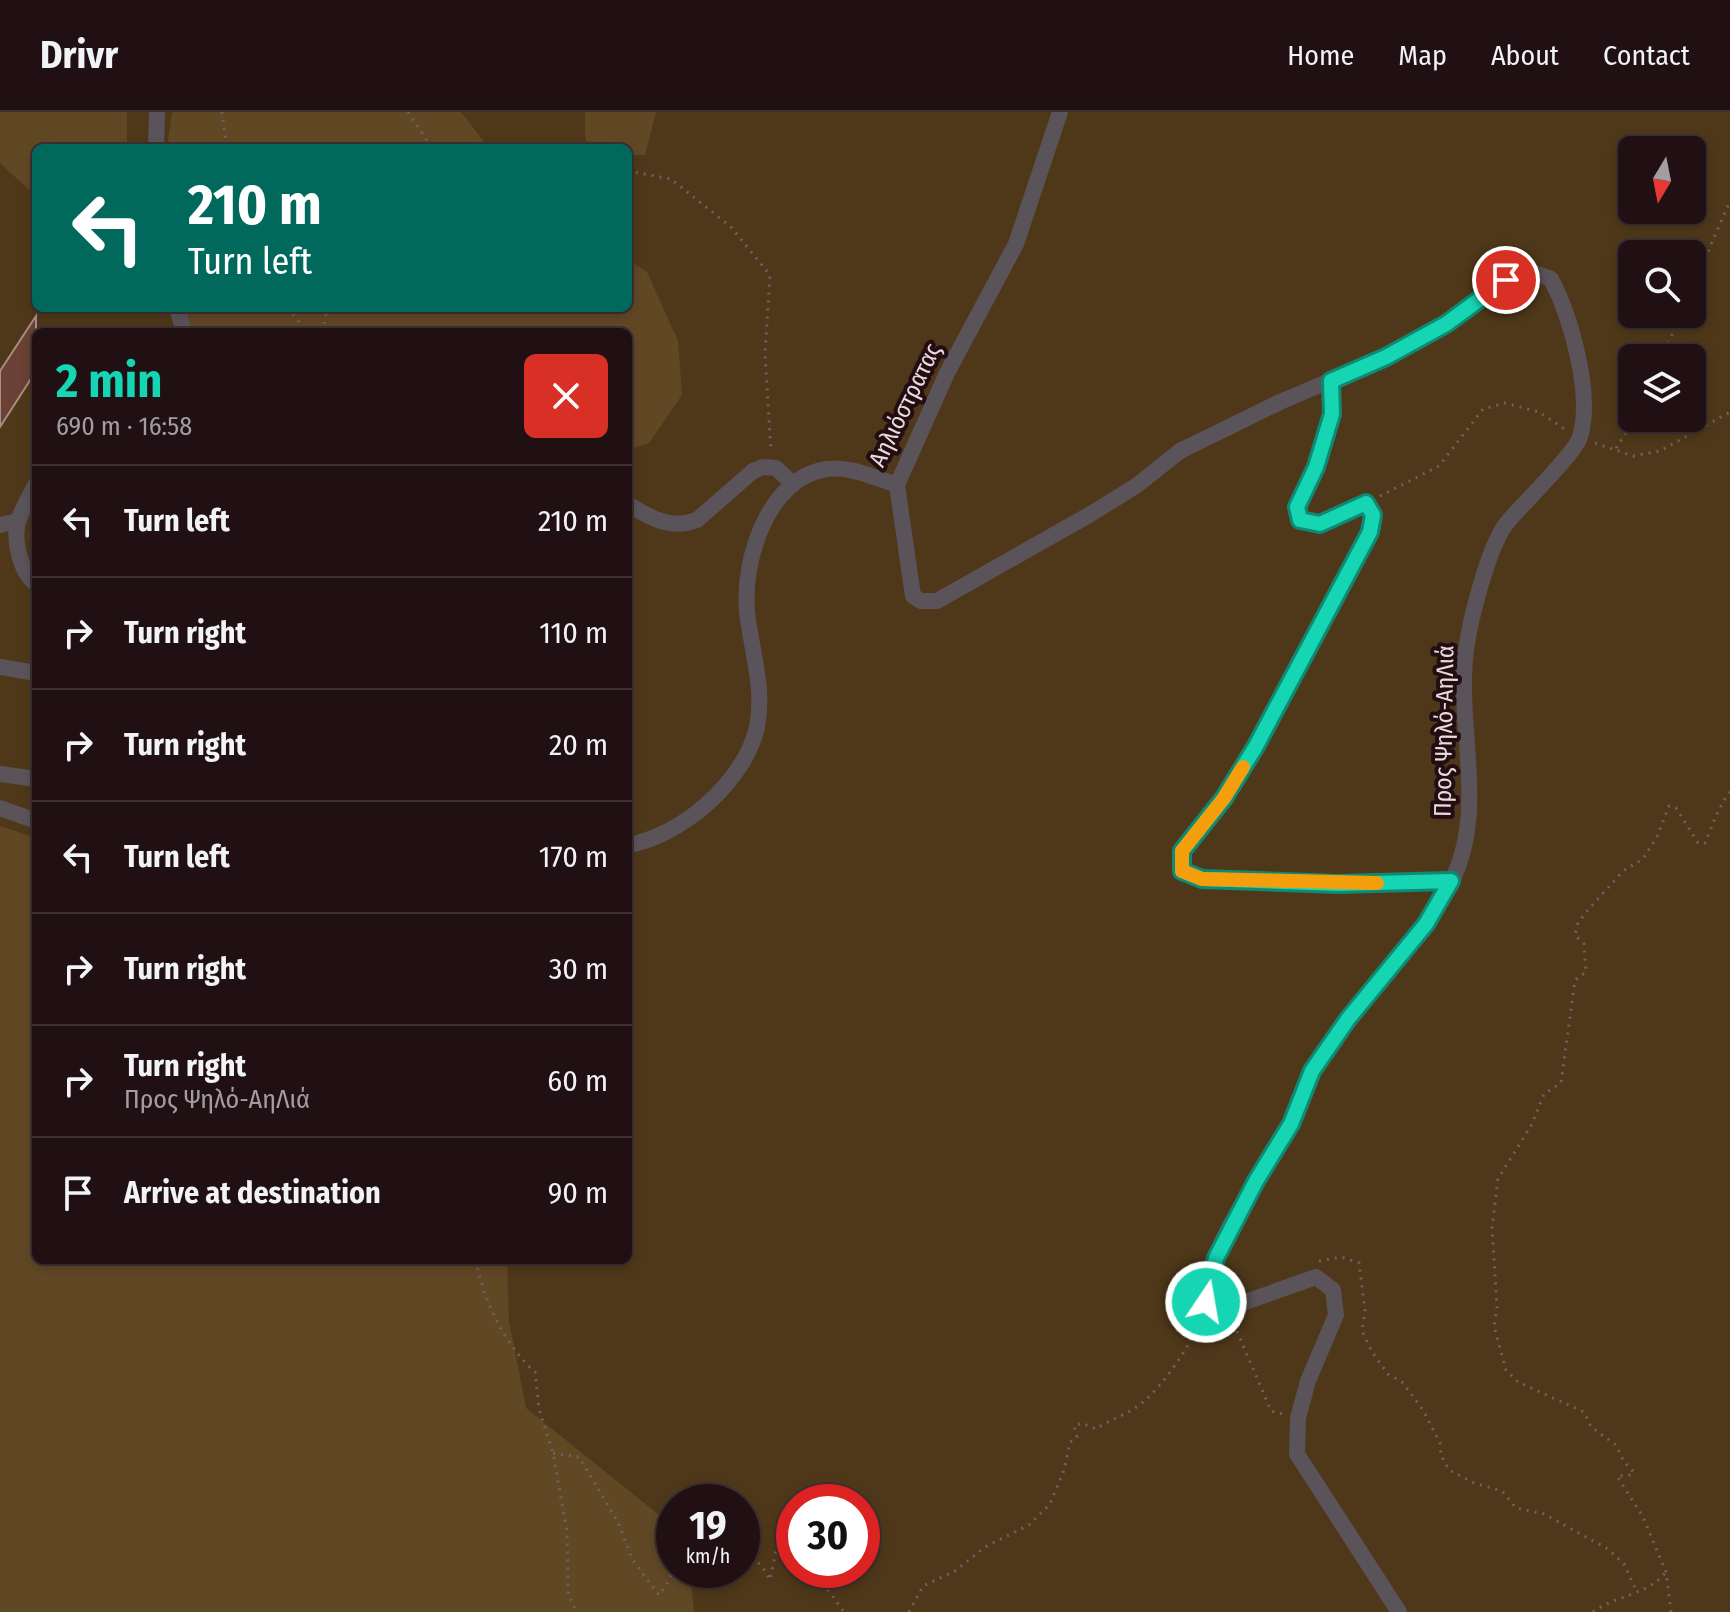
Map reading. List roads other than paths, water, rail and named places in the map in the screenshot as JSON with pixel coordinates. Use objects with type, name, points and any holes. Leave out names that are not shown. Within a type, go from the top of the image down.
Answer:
[{"type":"street","points":[[156,144],[157,112]]},
{"type":"street","name":"Αηλιόστρατας","points":[[792,483],[818,471],[839,469],[897,485],[947,373],[1016,244],[1060,112]]},
{"type":"street","name":"Προς Ψηλό-ΑηΛιά","points":[[1331,381],[1386,357],[1446,324],[1506,280],[1527,270],[1551,279],[1561,298],[1579,365],[1583,394],[1580,439],[1504,527],[1480,588],[1466,650],[1463,710],[1472,785],[1466,839],[1451,881],[1426,924],[1348,1019],[1312,1071],[1291,1124],[1256,1181],[1216,1258],[1209,1305],[1240,1304],[1316,1277],[1333,1290],[1336,1315],[1308,1381],[1298,1418],[1297,1454],[1399,1612]]},
{"type":"street","points":[[897,485],[913,596],[921,601],[937,601],[1136,486],[1180,451],[1331,381],[1332,414],[1316,467],[1297,507],[1300,520],[1320,524],[1366,503],[1373,515],[1370,532],[1256,746],[1224,798],[1182,851],[1182,871],[1202,879],[1338,884],[1451,881]]},
{"type":"street","points":[[632,506],[670,525],[687,524],[709,511],[753,471],[772,468],[792,483],[764,524],[748,581],[747,610],[759,710],[751,743],[728,782],[703,805],[675,827],[632,843]]},
{"type":"street","points":[[32,492],[18,521],[19,553],[27,578],[32,581]]},
{"type":"street","points":[[0,525],[18,521]]},
{"type":"street","points":[[0,667],[32,672]]},
{"type":"street","points":[[0,774],[32,778]]},
{"type":"street","points":[[0,808],[32,820]]}]
